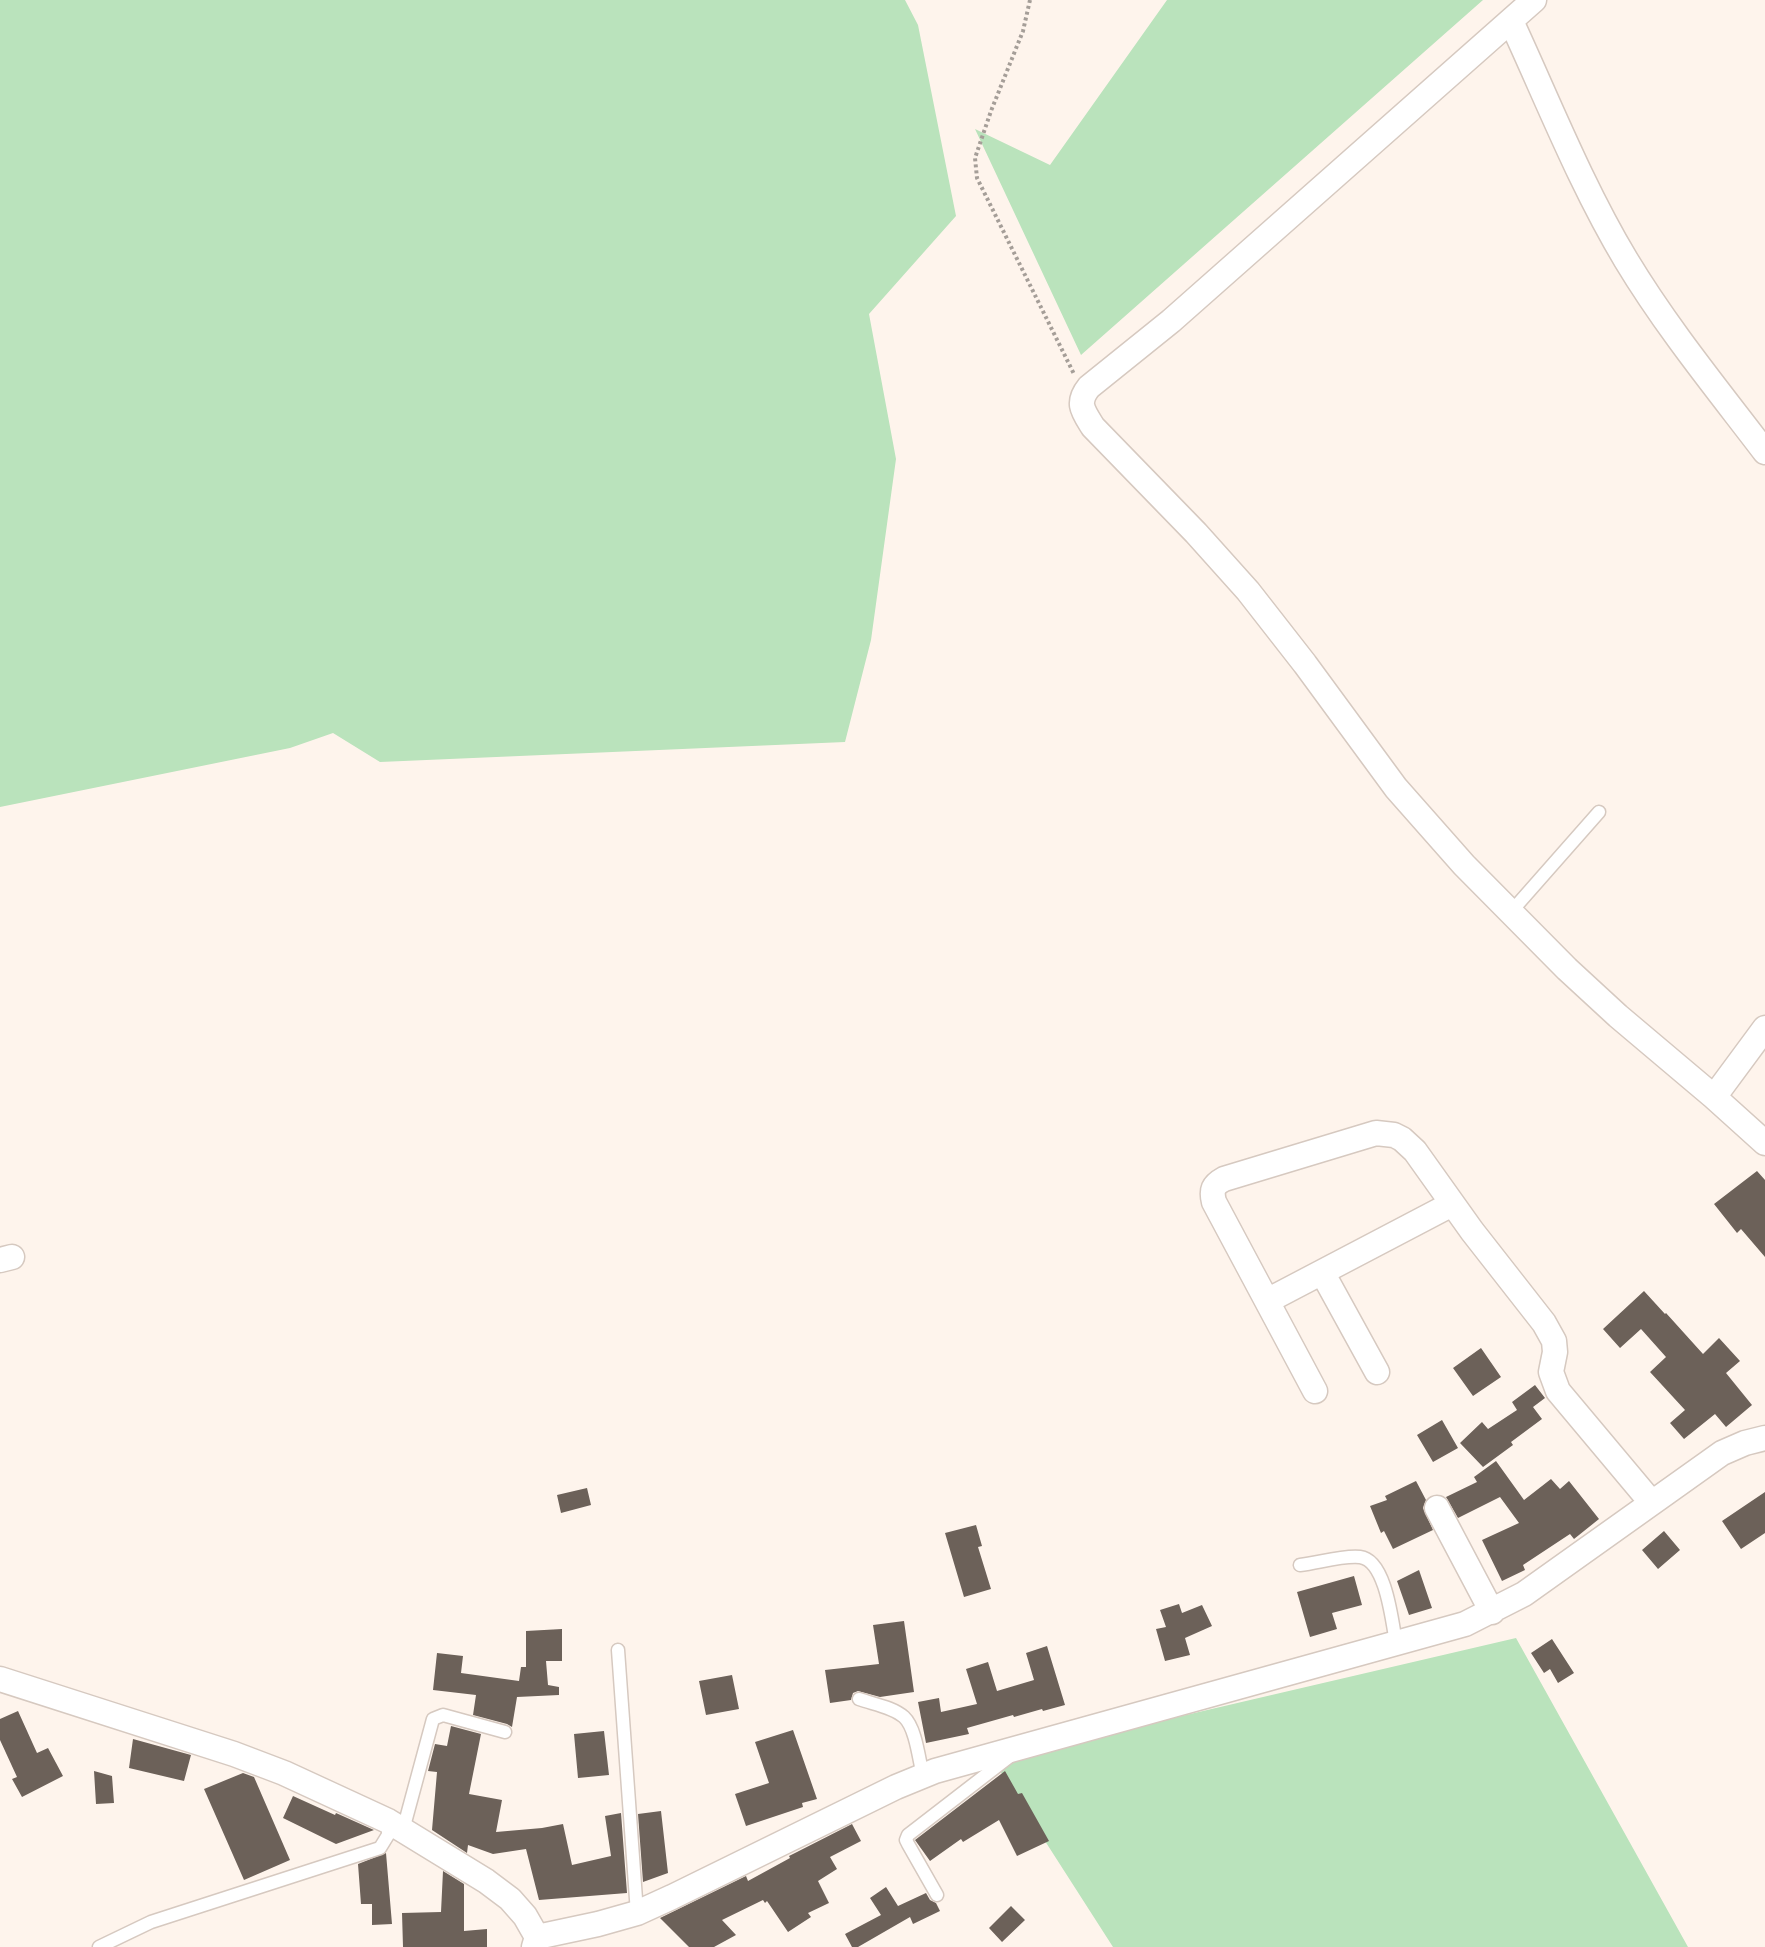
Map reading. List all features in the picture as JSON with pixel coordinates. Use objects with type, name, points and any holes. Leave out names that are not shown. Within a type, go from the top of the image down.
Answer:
[{"type":"street","points":[[1534,0],[1180,313],[1089,387],[1082,400],[1083,410],[1094,427],[1248,591],[1396,788],[1464,865],[1567,969],[1765,1143]]},
{"type":"street","points":[[1511,21],[1587,187],[1624,257],[1675,336],[1765,452]]},
{"type":"street","points":[[1714,1096],[1765,1028]]},
{"type":"street","points":[[1315,1391],[1214,1202],[1213,1188],[1218,1182],[1355,1139],[1385,1133],[1409,1145],[1550,1332],[1554,1341],[1551,1372],[1558,1391],[1651,1502]]},
{"type":"street","points":[[1267,1301],[1452,1204]]},
{"type":"street","points":[[1322,1272],[1377,1372]]},
{"type":"street","points":[[0,1679],[234,1754],[284,1773],[395,1825],[486,1881],[510,1899],[525,1916],[536,1942],[637,1913],[923,1776],[1024,1745],[1465,1624],[1524,1594],[1722,1453],[1745,1443],[1765,1438]]},
{"type":"street","points":[[1437,1508],[1492,1612]]},
{"type":"lane","points":[[1510,913],[1599,812]]},
{"type":"lane","points":[[1300,1565],[1351,1557],[1362,1557],[1370,1561],[1381,1577],[1396,1642]]},
{"type":"lane","points":[[618,1650],[637,1913]]},
{"type":"lane","points":[[859,1699],[895,1711],[909,1722],[923,1776]]},
{"type":"lane","points":[[99,1947],[151,1922],[380,1848],[395,1825],[433,1719],[443,1714],[505,1732]]},
{"type":"lane","points":[[937,1895],[906,1840],[908,1835],[1024,1745]]},
{"type":"path","points":[[1030,0],[1023,31],[975,158],[977,178],[1084,394]]},
{"type":"green space","points":[[0,0],[905,0],[918,25],[956,216],[869,314],[896,459],[871,640],[845,742],[380,762],[333,733],[290,748],[0,807]]},
{"type":"green space","points":[[1167,0],[1483,0],[1081,355],[975,129],[1050,165]]},
{"type":"green space","points":[[1516,1638],[1688,1947],[1113,1947],[993,1760]]},
{"type":"building","points":[[1757,1171],[1765,1180],[1765,1257],[1741,1229],[1737,1233],[1714,1204]]},
{"type":"building","points":[[1644,1291],[1703,1354],[1719,1338],[1740,1361],[1726,1373],[1752,1405],[1726,1427],[1715,1414],[1684,1439],[1670,1423],[1685,1410],[1650,1372],[1666,1357],[1641,1329],[1620,1348],[1603,1329]]},
{"type":"building","points":[[1481,1348],[1501,1377],[1473,1396],[1453,1368]]},
{"type":"building","points":[[1535,1385],[1545,1398],[1533,1407],[1542,1419],[1511,1442],[1513,1445],[1483,1467],[1460,1443],[1482,1422],[1488,1429],[1517,1410],[1512,1402]]},
{"type":"building","points":[[1442,1420],[1458,1448],[1433,1462],[1417,1435]]},
{"type":"building","points":[[1496,1461],[1524,1500],[1551,1479],[1560,1489],[1569,1481],[1599,1519],[1574,1539],[1570,1534],[1523,1565],[1525,1570],[1502,1581],[1482,1540],[1519,1523],[1500,1497],[1458,1518],[1446,1497],[1477,1482],[1474,1477]]},
{"type":"building","points":[[1416,1481],[1426,1500],[1423,1508],[1433,1530],[1393,1549],[1384,1531],[1381,1533],[1370,1506],[1387,1500],[1385,1496]]},
{"type":"building","points":[[587,1488],[591,1505],[561,1513],[557,1495]]},
{"type":"building","points":[[1765,1492],[1765,1533],[1741,1549],[1722,1521]]},
{"type":"building","points":[[976,1525],[982,1546],[978,1547],[991,1589],[964,1597],[945,1533]]},
{"type":"building","points":[[1664,1531],[1680,1550],[1658,1569],[1642,1550]]},
{"type":"building","points":[[1419,1570],[1432,1608],[1409,1615],[1397,1581]]},
{"type":"building","points":[[1354,1576],[1362,1605],[1332,1613],[1337,1629],[1310,1637],[1297,1592]]},
{"type":"building","points":[[1179,1604],[1182,1613],[1202,1605],[1212,1626],[1185,1638],[1190,1655],[1165,1661],[1156,1629],[1166,1627],[1160,1610]]},
{"type":"building","points":[[904,1621],[914,1692],[880,1697],[858,1691],[853,1693],[851,1700],[830,1703],[825,1670],[879,1664],[873,1625]]},
{"type":"building","points":[[562,1629],[562,1661],[546,1661],[548,1685],[559,1687],[559,1695],[517,1697],[512,1727],[473,1715],[476,1695],[433,1690],[437,1653],[463,1656],[461,1673],[519,1681],[521,1667],[526,1667],[526,1631]]},
{"type":"building","points":[[1552,1639],[1574,1673],[1558,1683],[1550,1669],[1544,1673],[1531,1653]]},
{"type":"building","points":[[1047,1646],[1065,1705],[1014,1717],[1013,1715],[967,1728],[969,1734],[926,1743],[918,1702],[939,1698],[941,1712],[977,1704],[966,1669],[988,1662],[997,1691],[1034,1680],[1026,1653]]},
{"type":"building","points":[[732,1675],[739,1709],[706,1715],[699,1681]]},
{"type":"building","points":[[18,1711],[37,1753],[48,1748],[63,1776],[22,1797],[12,1779],[17,1777],[0,1740],[0,1719]]},
{"type":"building","points":[[451,1726],[481,1734],[469,1794],[502,1800],[496,1832],[563,1824],[572,1865],[611,1856],[605,1816],[621,1813],[627,1893],[539,1900],[526,1849],[493,1854],[468,1845],[467,1853],[432,1830],[437,1772],[428,1771],[435,1744],[447,1746]]},
{"type":"building","points":[[793,1730],[817,1799],[802,1803],[803,1807],[746,1826],[735,1794],[769,1783],[755,1742]]},
{"type":"building","points":[[604,1731],[609,1775],[578,1778],[574,1734]]},
{"type":"building","points":[[133,1739],[191,1755],[184,1781],[129,1768]]},
{"type":"building","points":[[94,1771],[112,1776],[114,1803],[96,1804]]},
{"type":"building","points":[[1005,1771],[1018,1794],[1022,1793],[1049,1841],[1017,1856],[999,1820],[963,1842],[961,1839],[930,1861],[915,1840]]},
{"type":"building","points":[[243,1773],[254,1777],[290,1860],[244,1880],[204,1789]]},
{"type":"building","points":[[293,1796],[374,1830],[336,1844],[283,1818]]},
{"type":"building","points":[[661,1811],[668,1873],[643,1882],[638,1814]]},
{"type":"building","points":[[852,1824],[861,1841],[830,1857],[837,1869],[818,1881],[829,1903],[808,1913],[811,1917],[788,1932],[767,1901],[765,1903],[763,1900],[722,1920],[736,1935],[714,1947],[689,1947],[660,1918],[746,1876],[748,1881],[790,1858],[789,1856]]},
{"type":"building","points":[[386,1853],[392,1924],[372,1925],[372,1904],[361,1904],[358,1864]]},
{"type":"building","points":[[443,1871],[464,1884],[464,1931],[487,1929],[487,1947],[403,1947],[402,1913],[441,1912]]},
{"type":"building","points":[[886,1887],[898,1906],[926,1893],[940,1911],[913,1924],[910,1917],[858,1947],[852,1947],[845,1934],[881,1915],[870,1898]]},
{"type":"building","points":[[1011,1906],[1025,1920],[1002,1942],[989,1928]]}]
